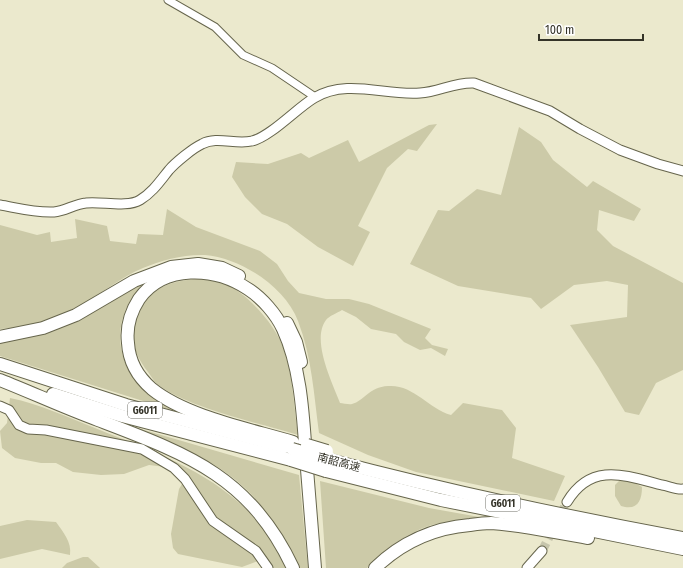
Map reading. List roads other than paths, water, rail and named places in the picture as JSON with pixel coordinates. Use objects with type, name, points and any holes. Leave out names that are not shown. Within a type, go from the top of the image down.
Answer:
[{"type":"highway","points":[[0,337],[43,328],[76,315],[134,281],[171,267],[198,264],[222,268],[246,280],[268,298],[286,319],[296,342],[307,396],[322,568]]},
{"type":"highway","points":[[315,568],[303,419],[298,379],[283,329],[268,307],[249,289],[229,279],[205,272],[167,276],[152,285],[143,294],[132,310],[126,332],[129,357],[138,374],[152,389],[193,411],[292,450],[326,460]]},
{"type":"highway","name":"南韶高速","points":[[0,364],[126,405],[326,460],[440,489],[587,521],[683,538]]},
{"type":"highway","name":"南韶高速","points":[[0,377],[122,416],[292,450]]},
{"type":"highway","points":[[0,380],[153,441],[187,456],[211,471],[237,489],[259,513],[285,552],[293,568]]},
{"type":"highway","name":"南韶高速","points":[[326,460],[440,500],[683,549]]},
{"type":"highway","points":[[375,568],[390,554],[412,540],[432,532],[454,526],[490,523],[683,552]]},
{"type":"street","points":[[168,0],[215,27],[243,55],[272,68],[315,97]]},
{"type":"street","points":[[0,205],[55,212],[85,203],[119,203],[139,201],[159,185],[170,169],[200,144],[210,140],[226,142],[253,141],[273,129],[315,97],[340,88],[363,88],[390,93],[422,93],[464,83],[474,83],[550,111],[620,150],[658,164],[683,171]]},
{"type":"street","points":[[0,406],[5,407],[19,425],[28,429],[46,430],[142,449],[174,468],[185,479],[213,521],[256,551],[268,568]]},
{"type":"street","points":[[567,502],[573,493],[586,480],[608,474],[621,474],[683,489]]},
{"type":"street","points":[[527,568],[542,551]]},
{"type":"tunnel","points":[[542,551],[567,502]]}]
